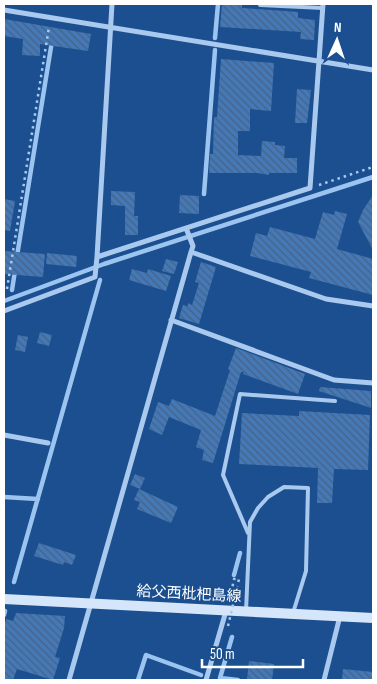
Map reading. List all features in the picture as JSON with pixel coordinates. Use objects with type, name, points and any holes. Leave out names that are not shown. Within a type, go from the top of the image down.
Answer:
[{"type":"main road","name":"給父西枇杷島線","points":[[4,599],[373,618]]},
{"type":"street","points":[[4,310],[95,277],[112,4]]},
{"type":"street","points":[[97,258],[310,188],[323,6]]},
{"type":"street","points":[[4,10],[373,70]]},
{"type":"street","points":[[69,680],[193,246],[186,228]]},
{"type":"street","points":[[191,252],[326,299],[373,306]]},
{"type":"street","points":[[172,320],[334,380],[373,383]]},
{"type":"street","points":[[4,435],[48,443]]},
{"type":"street","points":[[206,680],[226,610]]},
{"type":"street","points":[[324,680],[340,616]]},
{"type":"lane","points":[[260,5],[323,6]]},
{"type":"lane","points":[[249,536],[223,475],[240,394],[335,401]]},
{"type":"lane","points":[[246,611],[250,522],[258,508],[268,497],[284,487],[308,488],[306,570],[293,614]]},
{"type":"path","points":[[7,289],[51,17]]},
{"type":"path","points":[[310,188],[373,167]]},
{"type":"path","points":[[228,626],[234,591]]},
{"type":"building","points":[[222,4],[242,4],[242,8],[298,12],[298,18],[315,20],[314,40],[300,39],[301,32],[220,27]]},
{"type":"building","points":[[4,19],[91,34],[88,51],[40,44],[40,56],[22,55],[23,39],[4,36]]},
{"type":"building","points":[[221,59],[274,63],[271,111],[250,109],[250,131],[238,131],[238,155],[261,156],[262,141],[275,142],[275,145],[285,146],[284,158],[297,158],[297,173],[269,173],[269,175],[257,173],[209,173],[210,154],[213,154],[214,117],[217,117]]},
{"type":"building","points":[[297,89],[311,90],[307,123],[295,123]]},
{"type":"building","points":[[111,191],[135,192],[134,216],[138,216],[138,235],[125,235],[125,206],[111,205]]},
{"type":"building","points":[[180,195],[199,196],[199,214],[179,213]]},
{"type":"building","points":[[373,195],[373,250],[358,222]]},
{"type":"building","points":[[4,199],[15,201],[10,231],[4,230]]},
{"type":"building","points":[[335,211],[347,214],[337,249],[373,259],[373,295],[309,278],[311,272],[250,256],[256,233],[267,236],[270,227],[315,239],[323,212],[334,215]]},
{"type":"building","points":[[4,251],[45,254],[43,277],[4,274]]},
{"type":"building","points":[[47,253],[77,256],[76,267],[46,264]]},
{"type":"building","points":[[166,259],[178,262],[174,274],[162,271]]},
{"type":"building","points":[[201,262],[216,267],[199,324],[179,318],[183,305],[188,306],[188,303],[192,305],[199,283],[195,282]]},
{"type":"building","points":[[132,269],[147,273],[148,269],[171,276],[166,291],[129,280]]},
{"type":"building","points":[[40,332],[52,335],[49,346],[37,343]]},
{"type":"building","points":[[18,335],[28,337],[25,352],[15,350]]},
{"type":"building","points":[[236,348],[305,374],[298,394],[241,372],[213,463],[202,460],[204,450],[196,447],[201,430],[169,417],[162,435],[149,429],[158,402],[169,406],[172,399],[215,416]]},
{"type":"building","points":[[320,387],[371,391],[371,408],[319,391]]},
{"type":"building","points":[[299,411],[370,415],[368,470],[334,469],[332,503],[317,503],[318,468],[239,464],[242,413],[299,416]]},
{"type":"building","points":[[135,474],[145,478],[140,489],[130,485]]},
{"type":"building","points":[[139,489],[178,507],[171,523],[137,509],[140,502],[134,500]]},
{"type":"building","points":[[39,543],[76,555],[72,565],[64,562],[63,565],[34,556]]},
{"type":"building","points":[[16,613],[65,616],[64,628],[55,657],[60,658],[53,680],[17,669],[13,680],[4,680],[4,626],[6,619],[13,621]]},
{"type":"building","points":[[249,661],[274,664],[272,680],[247,679]]},
{"type":"building","points":[[343,669],[373,672],[373,680],[342,680]]},
{"type":"waterway","points":[[215,38],[218,4]]},
{"type":"waterway","points":[[17,256],[52,41]]},
{"type":"waterway","points":[[204,194],[215,50]]},
{"type":"waterway","points":[[4,301],[104,264],[373,177]]},
{"type":"waterway","points":[[12,290],[15,271]]},
{"type":"waterway","points":[[14,582],[100,280]]},
{"type":"waterway","points":[[4,497],[38,499]]},
{"type":"waterway","points":[[234,575],[240,553]]},
{"type":"waterway","points":[[4,615],[5,611]]},
{"type":"waterway","points":[[232,637],[220,678],[238,680]]},
{"type":"waterway","points":[[138,680],[146,655],[201,675]]}]
